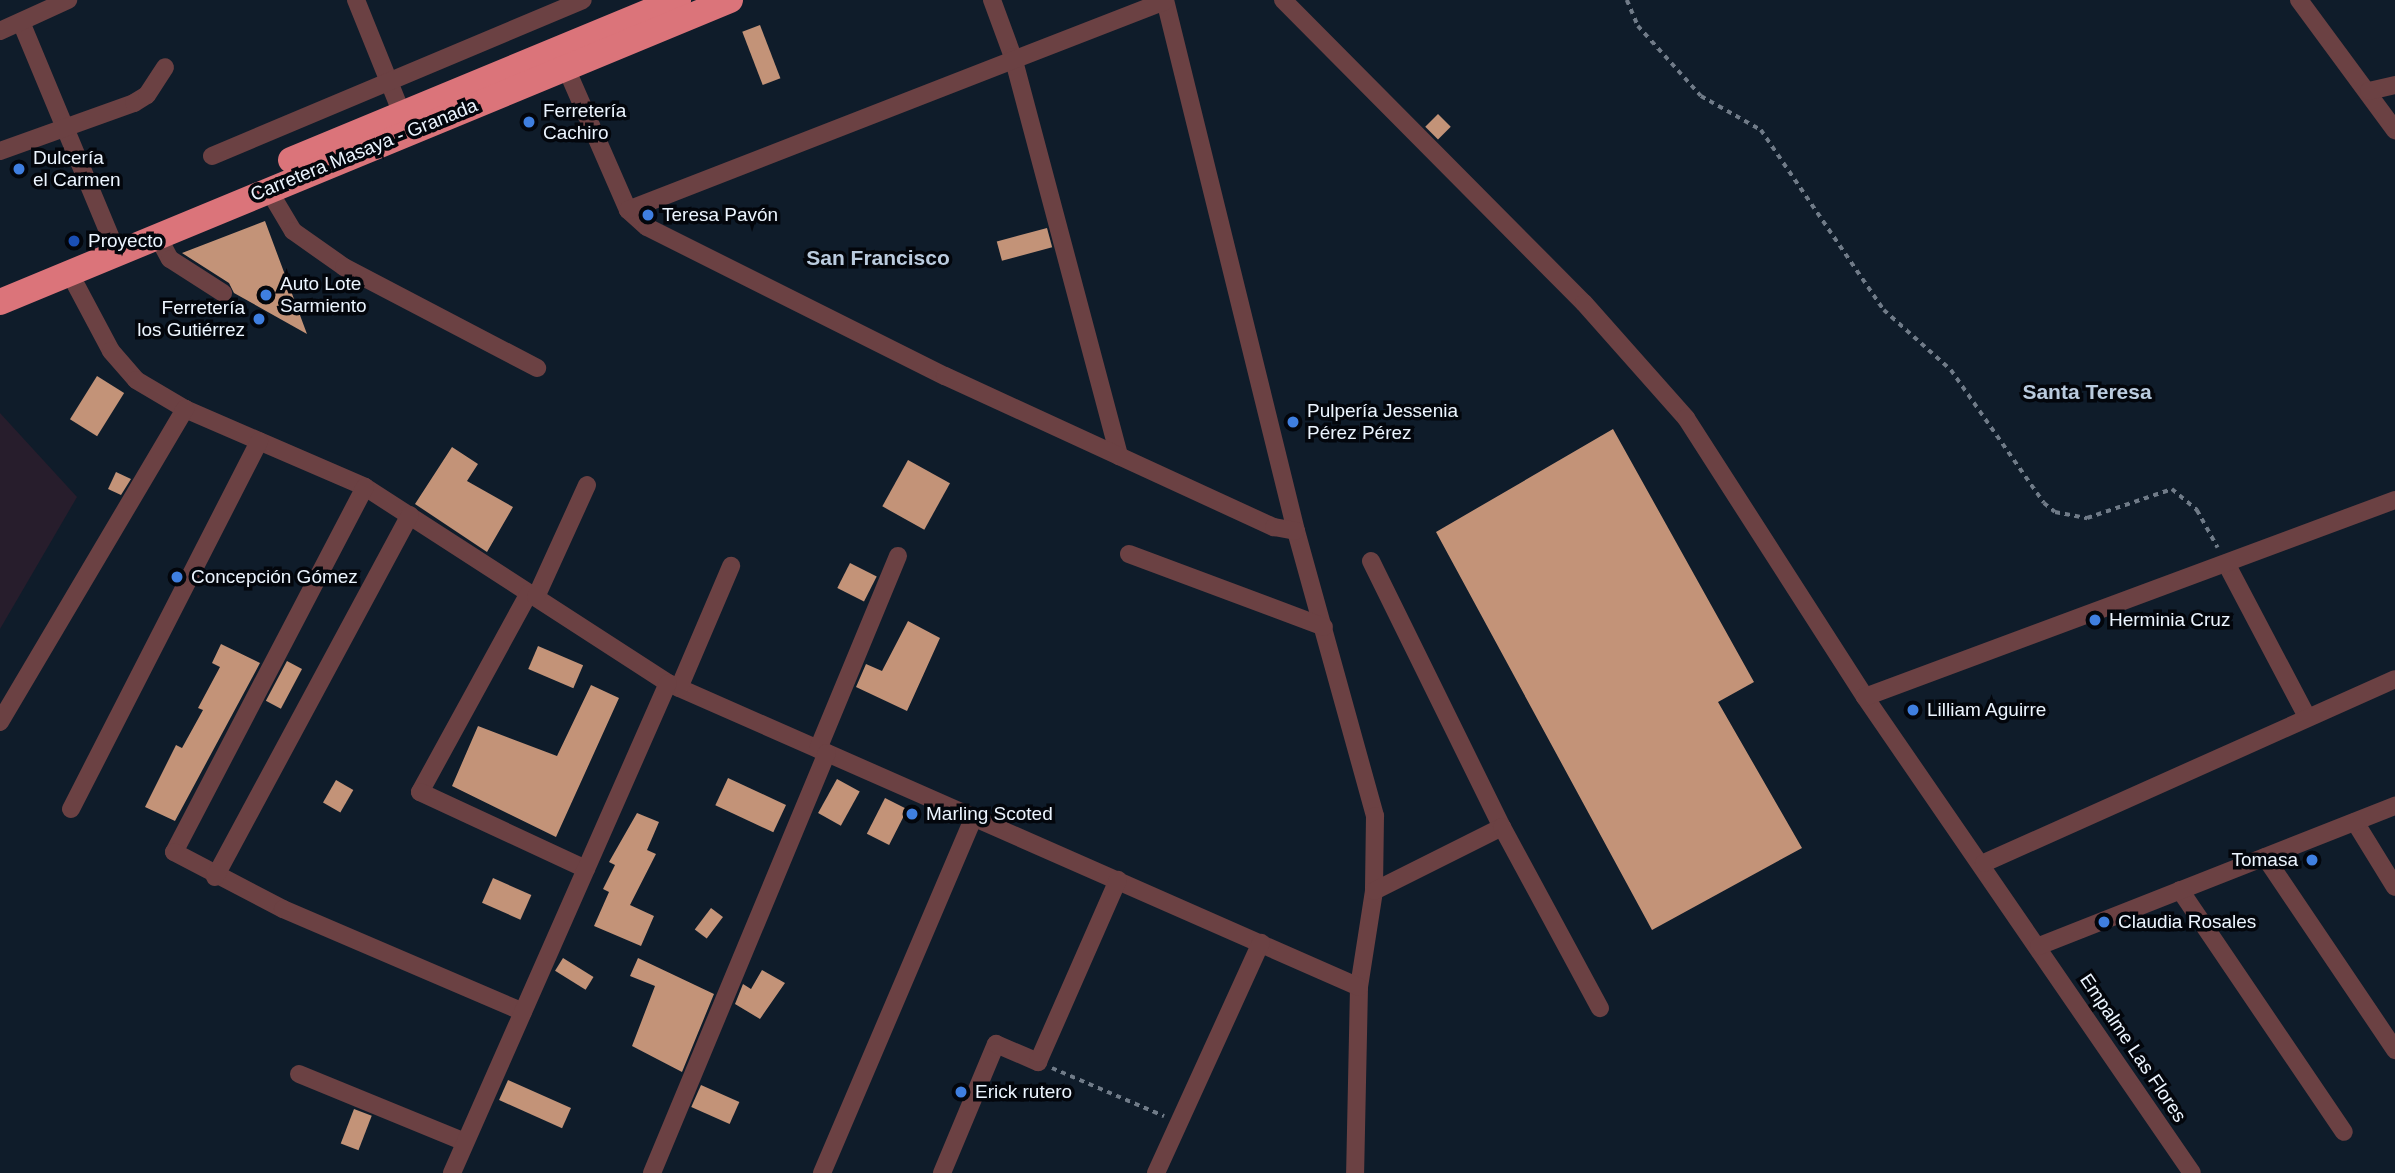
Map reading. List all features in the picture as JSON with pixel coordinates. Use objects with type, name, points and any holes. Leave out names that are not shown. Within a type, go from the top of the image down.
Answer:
[{"type":"highway","name":"Carretera Masaya - Granada","points":[[0,302],[730,0]]},
{"type":"highway","name":"Carretera Masaya - Granada","points":[[0,282],[662,3]]},
{"type":"street","points":[[0,31],[68,0]]},
{"type":"street","points":[[356,0],[402,114]]},
{"type":"street","points":[[212,156],[583,0]]},
{"type":"street","points":[[992,0],[1013,57],[1119,456]]},
{"type":"street","name":"Empalme Las Flores","points":[[1283,0],[1640,362],[1686,418],[1865,697],[1984,863],[2192,1173]]},
{"type":"street","points":[[2299,0],[2369,90],[2395,130]]},
{"type":"street","points":[[628,210],[1013,57],[1165,1],[1296,531],[1375,816],[1374,891],[1359,987],[1355,1173]]},
{"type":"street","points":[[21,22],[110,236]]},
{"type":"street","points":[[0,151],[147,95],[165,68]]},
{"type":"street","points":[[566,68],[628,210],[647,227],[1119,456],[1274,527],[1296,531]]},
{"type":"street","points":[[2369,90],[2395,85]]},
{"type":"street","points":[[268,189],[293,231],[344,267],[537,368]]},
{"type":"street","points":[[157,236],[170,259],[223,293]]},
{"type":"street","points":[[69,272],[111,351],[136,380],[185,409],[365,486],[674,686],[1359,987]]},
{"type":"street","points":[[0,722],[185,409]]},
{"type":"street","points":[[71,809],[259,441]]},
{"type":"street","points":[[586,869],[420,792],[533,595],[587,485]]},
{"type":"street","points":[[365,486],[174,846],[177,858],[523,1012]]},
{"type":"street","points":[[1865,697],[2228,565],[2395,500]]},
{"type":"street","points":[[215,877],[410,515]]},
{"type":"street","points":[[1129,554],[1324,627]]},
{"type":"street","points":[[652,1173],[898,556]]},
{"type":"street","points":[[1371,561],[1502,827],[1600,1008]]},
{"type":"street","points":[[2228,565],[2306,715]]},
{"type":"street","points":[[452,1173],[586,869],[730,566]]},
{"type":"street","points":[[1984,863],[2306,715],[2395,679]]},
{"type":"street","points":[[2039,946],[2395,806]]},
{"type":"street","points":[[822,1173],[974,817]]},
{"type":"street","points":[[2355,822],[2395,887]]},
{"type":"street","points":[[1374,891],[1502,827]]},
{"type":"street","points":[[2265,857],[2395,1050]]},
{"type":"street","points":[[942,1173],[996,1044],[1038,1062],[1118,880]]},
{"type":"street","points":[[2180,890],[2344,1132]]},
{"type":"street","points":[[1156,1173],[1261,943]]},
{"type":"street","points":[[299,1074],[465,1142]]},
{"type":"path","points":[[1627,0],[1638,26],[1701,96],[1761,130],[1884,310],[1951,370],[2044,503],[2055,512],[2087,518],[2172,489],[2197,510],[2228,565]]},
{"type":"path","points":[[1038,1062],[1179,1122]]},
{"type":"shaded area","points":[[0,413],[77,497],[0,629]]},
{"type":"building","points":[[760,25],[780,78],[763,85],[742,32]]},
{"type":"building","points":[[1438,114],[1451,127],[1438,139],[1425,127]]},
{"type":"building","name":"Auto Lote Sarmiento","points":[[265,221],[307,334],[234,293],[229,283],[182,253]]},
{"type":"building","points":[[1047,228],[1052,247],[1002,261],[997,241]]},
{"type":"building","points":[[97,376],[124,393],[97,436],[70,419]]},
{"type":"building","points":[[1613,429],[1754,682],[1718,702],[1802,848],[1652,930],[1436,532]]},
{"type":"building","points":[[452,447],[478,464],[467,481],[513,507],[487,552],[415,504]]},
{"type":"building","points":[[908,460],[950,483],[924,530],[882,506]]},
{"type":"building","points":[[116,472],[131,479],[121,495],[108,489]]},
{"type":"building","points":[[850,563],[877,577],[864,602],[837,588]]},
{"type":"building","points":[[908,621],[940,638],[907,711],[856,687],[866,664],[882,671]]},
{"type":"building","points":[[221,644],[260,663],[175,821],[145,807],[176,745],[182,748],[203,710],[198,708],[220,667],[212,663]]},
{"type":"building","points":[[538,646],[583,665],[573,688],[528,669]]},
{"type":"building","points":[[287,661],[302,669],[281,709],[266,701]]},
{"type":"building","points":[[591,685],[619,698],[556,837],[452,786],[478,726],[557,756]]},
{"type":"building","points":[[728,778],[786,805],[773,832],[715,805]]},
{"type":"building","points":[[837,779],[860,792],[841,826],[818,813]]},
{"type":"building","points":[[336,780],[353,790],[340,813],[323,803]]},
{"type":"building","points":[[885,798],[907,809],[889,845],[867,834]]},
{"type":"building","points":[[637,813],[659,822],[647,850],[656,854],[630,905],[654,916],[641,946],[594,926],[609,892],[603,889],[615,865],[609,862]]},
{"type":"building","points":[[493,878],[531,895],[520,920],[482,903]]},
{"type":"building","points":[[711,908],[723,917],[707,939],[695,930]]},
{"type":"building","points":[[563,958],[594,977],[586,990],[555,971]]},
{"type":"building","points":[[638,958],[714,994],[682,1072],[632,1046],[655,986],[630,976]]},
{"type":"building","points":[[762,970],[785,983],[760,1019],[735,1004],[743,984],[751,989]]},
{"type":"building","points":[[508,1080],[571,1108],[562,1128],[499,1100]]},
{"type":"building","points":[[701,1085],[739,1102],[730,1124],[691,1107]]},
{"type":"building","points":[[354,1109],[372,1116],[358,1150],[341,1144]]},
{"type":"place","name":"Ferretería Cachiro","points":[[529,122]]},
{"type":"place","name":"Dulcería el Carmen","points":[[19,169]]},
{"type":"place","name":"Teresa Pavón","points":[[648,215]]},
{"type":"place","name":"Proyecto","points":[[74,241]]},
{"type":"place","name":"Auto Lote Sarmiento","points":[[266,295]]},
{"type":"place","name":"Ferretería los Gutiérrez","points":[[259,319]]},
{"type":"place","name":"Pulpería Jessenia Pérez Pérez","points":[[1293,422]]},
{"type":"place","name":"Concepción Gómez","points":[[177,577]]},
{"type":"place","name":"Herminia Cruz","points":[[2095,620]]},
{"type":"place","name":"Lilliam Aguirre","points":[[1913,710]]},
{"type":"place","name":"Marling Scoted","points":[[912,814]]},
{"type":"place","name":"Tomasa","points":[[2312,860]]},
{"type":"place","name":"Claudia Rosales","points":[[2104,922]]},
{"type":"place","name":"Erick rutero","points":[[961,1092]]},
{"type":"district","name":"San Francisco","points":[[878,258]]},
{"type":"district","name":"Santa Teresa","points":[[2087,392]]}]
